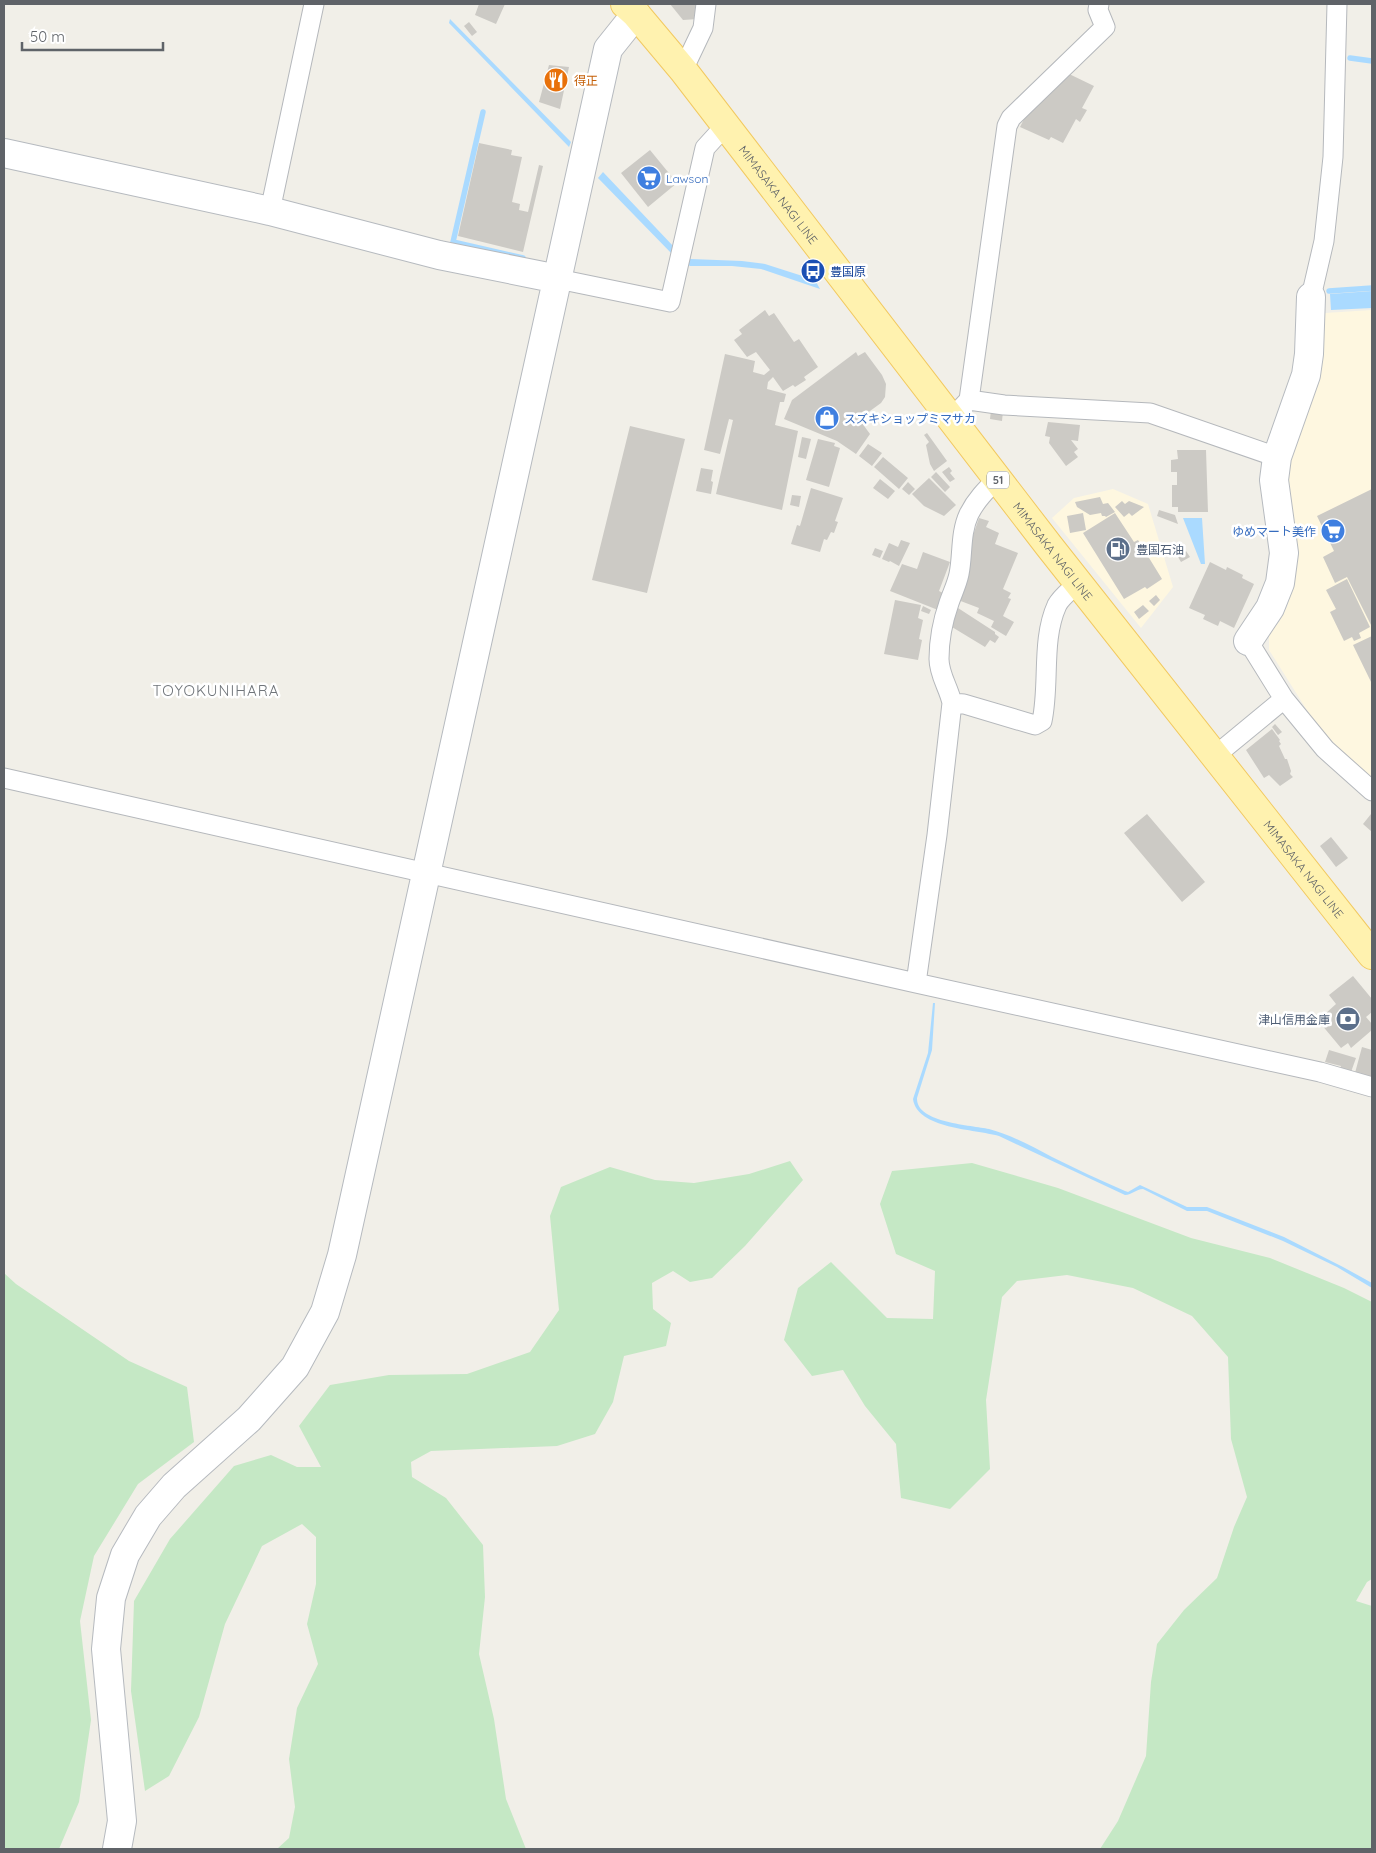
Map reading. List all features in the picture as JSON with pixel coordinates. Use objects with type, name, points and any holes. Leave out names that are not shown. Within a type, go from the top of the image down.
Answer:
[{"type":"main road","name":"MIMASAKA NAGI LINE","points":[[630,9],[683,70],[725,126],[960,410],[997,479],[1372,955]]},
{"type":"street","points":[[270,211],[314,4]]},
{"type":"street","points":[[683,70],[704,28],[706,4]]},
{"type":"street","points":[[1099,4],[1098,10],[1105,27],[1011,118],[1007,126],[960,410],[1004,405],[1150,413],[1277,457]]},
{"type":"street","points":[[1337,4],[1332,156],[1324,241],[1311,297],[1309,354],[1306,375],[1277,457],[1274,480],[1284,553],[1280,584],[1270,608],[1248,641],[1284,699],[1325,749],[1372,792]]},
{"type":"street","points":[[117,1849],[122,1821],[106,1649],[111,1598],[125,1555],[148,1516],[174,1486],[249,1419],[295,1367],[325,1312],[342,1256],[428,873],[487,595],[608,50],[630,9]]},
{"type":"street","points":[[4,153],[270,211],[439,255],[670,302],[705,148],[725,126]]},
{"type":"street","points":[[916,983],[937,835],[952,703],[949,690],[942,677],[939,660],[943,624],[963,556],[963,533],[968,515],[981,494],[997,479]]},
{"type":"street","points":[[952,703],[964,704],[1035,725],[1042,721],[1045,706],[1050,627],[1058,603],[1078,583]]},
{"type":"street","points":[[1216,755],[1284,699]]},
{"type":"street","points":[[4,778],[1320,1072],[1372,1087]]},
{"type":"shaded area","name":"ゆめマート美作","points":[[1372,310],[1372,780],[1315,723],[1269,650],[1269,634],[1279,622],[1287,607],[1294,580],[1286,462],[1325,313]]},
{"type":"shaded area","points":[[1113,489],[1148,504],[1173,587],[1141,628],[1052,518],[1074,498]]},
{"type":"green space","points":[[790,1161],[803,1180],[745,1246],[712,1278],[690,1282],[673,1271],[652,1283],[653,1309],[671,1323],[666,1346],[624,1356],[613,1402],[595,1434],[557,1446],[431,1451],[411,1462],[412,1477],[446,1498],[483,1545],[485,1597],[479,1654],[494,1719],[506,1799],[526,1849],[277,1849],[289,1838],[295,1807],[289,1759],[297,1708],[318,1664],[307,1624],[316,1584],[316,1537],[302,1524],[262,1546],[225,1624],[199,1717],[169,1776],[145,1791],[131,1691],[134,1601],[170,1539],[234,1466],[271,1455],[297,1467],[321,1467],[299,1426],[330,1385],[389,1375],[467,1374],[530,1352],[559,1310],[550,1216],[561,1187],[610,1167],[655,1180],[694,1183],[749,1174]]},
{"type":"green space","points":[[972,1163],[1058,1188],[1191,1238],[1270,1258],[1344,1288],[1372,1302],[1372,1579],[1367,1582],[1356,1601],[1372,1606],[1372,1849],[1100,1849],[1118,1821],[1146,1756],[1151,1682],[1157,1644],[1184,1610],[1217,1578],[1234,1527],[1247,1497],[1231,1439],[1228,1357],[1192,1316],[1133,1288],[1067,1275],[1017,1281],[1002,1297],[986,1400],[990,1469],[950,1509],[901,1498],[896,1444],[865,1406],[843,1370],[812,1376],[784,1340],[798,1288],[831,1262],[887,1318],[933,1319],[935,1271],[896,1254],[880,1204],[892,1171]]},
{"type":"green space","points":[[4,1273],[16,1284],[129,1361],[187,1387],[194,1442],[138,1484],[94,1556],[80,1621],[91,1720],[79,1802],[59,1849],[4,1849]]},
{"type":"water","points":[[450,19],[571,142],[569,147],[449,23]]},
{"type":"water","points":[[603,172],[674,247],[691,259],[765,264],[815,280],[820,289],[761,269],[732,266],[690,266],[672,254],[598,178]]},
{"type":"water","points":[[1372,291],[1372,308],[1331,310],[1330,294]]},
{"type":"water","points":[[1183,518],[1202,518],[1205,564],[1201,564]]},
{"type":"water","points":[[933,1003],[935,1003],[932,1050],[917,1098],[919,1106],[925,1113],[946,1121],[1005,1134],[1125,1191],[1128,1192],[1140,1185],[1187,1207],[1207,1207],[1284,1237],[1372,1283],[1372,1288],[1337,1267],[1283,1241],[1207,1211],[1187,1211],[1143,1189],[1125,1195],[999,1136],[948,1126],[925,1116],[917,1109],[913,1099],[928,1053]]},
{"type":"building","points":[[479,4],[505,4],[496,24],[475,15]]},
{"type":"building","points":[[670,4],[699,4],[698,19],[683,20]]},
{"type":"building","points":[[469,22],[477,32],[472,36],[464,26]]},
{"type":"building","name":"得正","points":[[549,65],[569,67],[560,109],[539,102]]},
{"type":"building","points":[[1065,72],[1094,86],[1082,108],[1087,110],[1080,122],[1076,119],[1063,143],[1051,137],[1049,140],[1020,127],[1027,113],[1048,92],[1051,93]]},
{"type":"building","points":[[479,143],[512,150],[511,155],[522,157],[512,202],[520,204],[519,210],[528,212],[539,165],[543,166],[523,252],[458,236]]},
{"type":"building","name":"Lawson","points":[[650,150],[677,183],[648,207],[621,173]]},
{"type":"building","points":[[765,310],[769,316],[774,313],[794,342],[799,339],[818,367],[804,377],[806,380],[795,387],[793,385],[783,391],[773,377],[768,382],[767,389],[786,394],[784,402],[780,402],[775,425],[798,431],[782,510],[716,494],[733,420],[729,419],[720,454],[704,450],[725,354],[755,361],[753,372],[764,375],[770,370],[756,352],[747,357],[734,340],[742,334],[739,330]]},
{"type":"building","points":[[856,352],[858,356],[865,352],[882,375],[886,384],[885,397],[881,403],[859,419],[870,434],[856,454],[837,441],[784,419],[792,400]]},
{"type":"building","points":[[991,410],[1003,411],[1002,421],[990,419]]},
{"type":"building","points":[[1048,422],[1080,425],[1078,441],[1071,440],[1078,449],[1074,452],[1078,457],[1066,466],[1049,443],[1050,437],[1045,436]]},
{"type":"building","points":[[630,426],[685,439],[647,593],[592,580]]},
{"type":"building","points":[[927,433],[947,461],[934,471],[930,464],[926,445],[929,442],[924,435]]},
{"type":"building","points":[[802,437],[811,439],[806,459],[798,457]]},
{"type":"building","points":[[818,439],[835,443],[834,446],[840,448],[829,487],[806,480]]},
{"type":"building","points":[[868,444],[882,453],[872,466],[859,456]]},
{"type":"building","points":[[1177,450],[1206,450],[1208,512],[1178,512],[1178,507],[1172,507],[1172,485],[1177,485],[1177,472],[1171,472],[1171,460],[1178,459]]},
{"type":"building","points":[[883,457],[908,478],[899,489],[874,467]]},
{"type":"building","points":[[949,467],[952,471],[950,473],[955,479],[950,482],[942,472]]},
{"type":"building","points":[[701,468],[713,470],[711,494],[696,491]]},
{"type":"building","points":[[936,472],[950,487],[945,492],[931,477]]},
{"type":"building","points":[[929,478],[956,505],[944,516],[924,506],[912,494]]},
{"type":"building","points":[[880,479],[895,491],[888,499],[873,488]]},
{"type":"building","points":[[908,482],[915,489],[909,495],[902,489]]},
{"type":"building","points":[[811,488],[843,498],[835,521],[838,522],[834,533],[831,532],[827,540],[824,539],[820,552],[791,544],[797,525],[800,526]]},
{"type":"building","points":[[1372,489],[1372,627],[1347,577],[1335,583],[1323,557],[1334,551],[1317,516]]},
{"type":"building","points":[[792,495],[801,496],[799,507],[790,505]]},
{"type":"building","points":[[1100,497],[1103,504],[1108,503],[1115,512],[1106,517],[1102,516],[1101,513],[1090,515],[1077,507],[1075,502]]},
{"type":"building","points":[[1122,501],[1125,504],[1129,501],[1144,507],[1132,516],[1129,513],[1124,517],[1115,507]]},
{"type":"building","points":[[1159,510],[1175,515],[1178,524],[1157,516]]},
{"type":"building","points":[[1083,513],[1086,530],[1070,533],[1067,516]]},
{"type":"building","points":[[1115,513],[1134,542],[1138,540],[1162,579],[1147,589],[1145,587],[1124,599],[1083,533]]},
{"type":"building","points":[[979,518],[989,521],[986,527],[999,533],[995,544],[1018,553],[1003,589],[1011,593],[1008,598],[1011,599],[1003,616],[1014,622],[1006,636],[991,627],[994,621],[977,613],[979,608],[958,600],[970,544]]},
{"type":"building","points":[[901,540],[910,543],[899,566],[882,559],[889,543],[898,547]]},
{"type":"building","points":[[875,548],[883,551],[880,558],[872,555]]},
{"type":"building","points":[[1186,551],[1190,557],[1181,562],[1178,557]]},
{"type":"building","points":[[923,552],[950,562],[939,591],[945,594],[938,610],[890,591],[902,564],[917,569]]},
{"type":"building","points":[[1210,562],[1226,570],[1227,567],[1243,575],[1242,578],[1254,584],[1234,628],[1220,621],[1218,626],[1203,619],[1205,615],[1189,608]]},
{"type":"building","points":[[1347,579],[1370,627],[1359,633],[1361,638],[1354,641],[1352,637],[1344,641],[1330,612],[1336,609],[1326,590]]},
{"type":"building","points":[[1156,595],[1160,600],[1154,606],[1149,601]]},
{"type":"building","points":[[895,600],[921,605],[918,618],[923,620],[919,639],[922,640],[918,660],[884,654]]},
{"type":"building","points":[[1143,605],[1149,611],[1139,619],[1134,612]]},
{"type":"building","points":[[923,606],[931,610],[929,614],[921,611]]},
{"type":"building","points":[[958,608],[995,632],[999,637],[995,643],[990,640],[985,647],[947,624]]},
{"type":"building","points":[[1372,636],[1372,684],[1353,645]]},
{"type":"building","points":[[1275,724],[1282,732],[1278,735],[1272,727]]},
{"type":"building","points":[[1272,729],[1280,740],[1281,744],[1279,746],[1285,759],[1287,759],[1291,771],[1290,774],[1293,777],[1280,786],[1269,775],[1264,778],[1246,750]]},
{"type":"building","points":[[1147,814],[1205,882],[1182,902],[1124,833]]},
{"type":"building","points":[[1372,815],[1372,832],[1363,824]]},
{"type":"building","points":[[1331,837],[1348,858],[1336,867],[1320,846]]},
{"type":"building","points":[[1353,976],[1372,999],[1372,1012],[1366,1017],[1372,1024],[1372,1030],[1351,1048],[1348,1043],[1341,1048],[1321,1024],[1328,1018],[1325,1014],[1336,1004],[1329,995]]},
{"type":"building","points":[[1362,1047],[1372,1050],[1372,1078],[1355,1073]]},
{"type":"building","points":[[1329,1050],[1356,1058],[1351,1072],[1340,1069],[1341,1066],[1325,1062]]},
{"type":"waterway","points":[[1350,58],[1372,61]]},
{"type":"waterway","points":[[483,112],[453,242],[523,258]]},
{"type":"waterway","points":[[1329,291],[1372,288]]},
{"type":"place","name":"得正","points":[[556,80]]},
{"type":"place","name":"Lawson","points":[[649,178]]},
{"type":"place","name":"豊国原","points":[[813,271]]},
{"type":"place","name":"スズキショップミマサカ","points":[[827,418]]},
{"type":"place","name":"ゆめマート美作","points":[[1333,531]]},
{"type":"place","name":"豊国石油","points":[[1118,549]]},
{"type":"place","name":"津山信用金庫","points":[[1348,1019]]},
{"type":"district","name":"TOYOKUNIHARA","points":[[216,690]]}]
